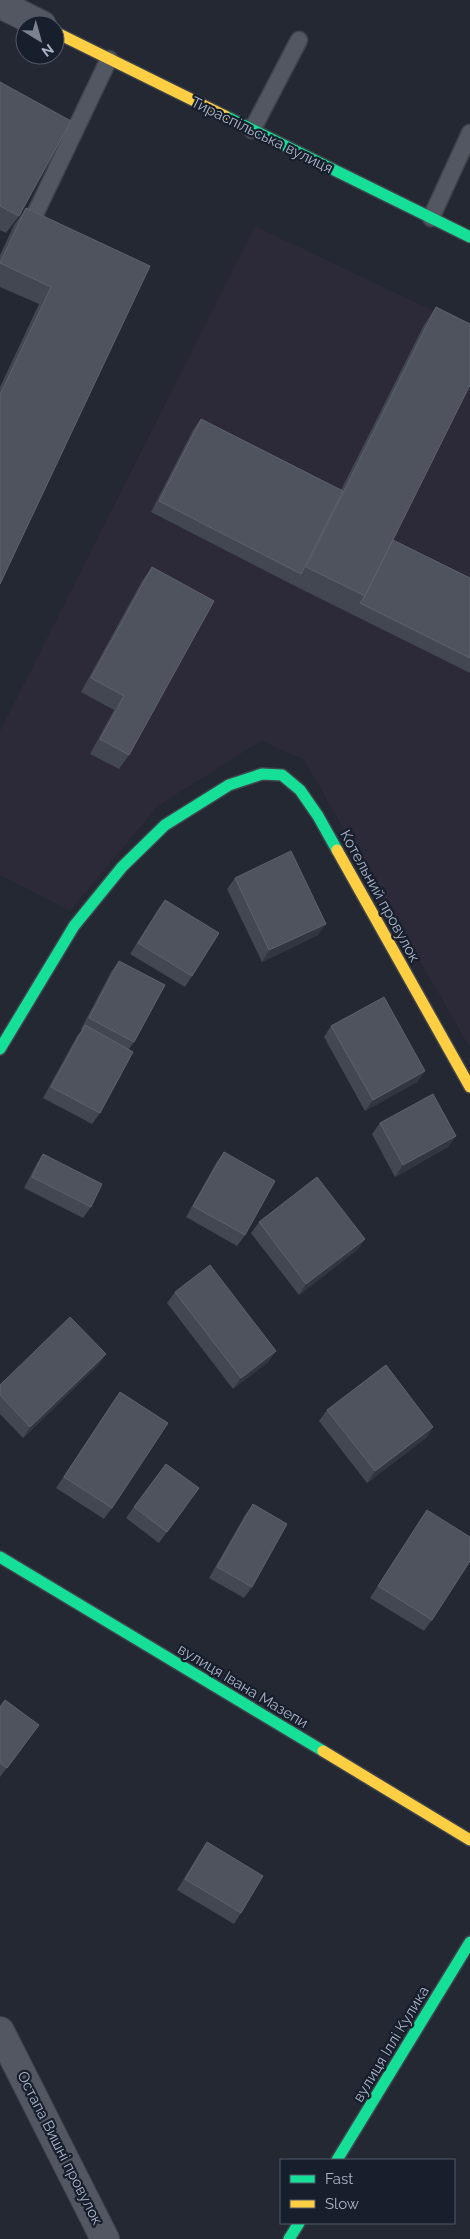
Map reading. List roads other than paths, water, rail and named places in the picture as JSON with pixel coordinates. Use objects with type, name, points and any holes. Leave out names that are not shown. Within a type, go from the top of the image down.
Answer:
[{"type":"street","points":[[7,4],[25,15]]},
{"type":"street","name":"Тираспільська вулиця","points":[[65,37],[470,237]]},
{"type":"street","name":"Котельний провулок","points":[[0,1049],[74,926],[122,867],[165,825],[229,785],[262,774],[282,775],[300,790],[318,816],[470,1087]]},
{"type":"street","name":"вулиця Івана Мазепи","points":[[0,1557],[470,1840]]},
{"type":"street","name":"вулиця Іллі Кулика","points":[[338,2159],[470,1942]]},
{"type":"street","name":"Остапа Вишні провулок","points":[[0,2031],[106,2239]]},
{"type":"street","points":[[289,2239],[298,2224]]},
{"type":"lane","points":[[252,130],[299,40]]},
{"type":"lane","points":[[21,244],[109,60]]},
{"type":"lane","points":[[431,218],[470,133]]}]
